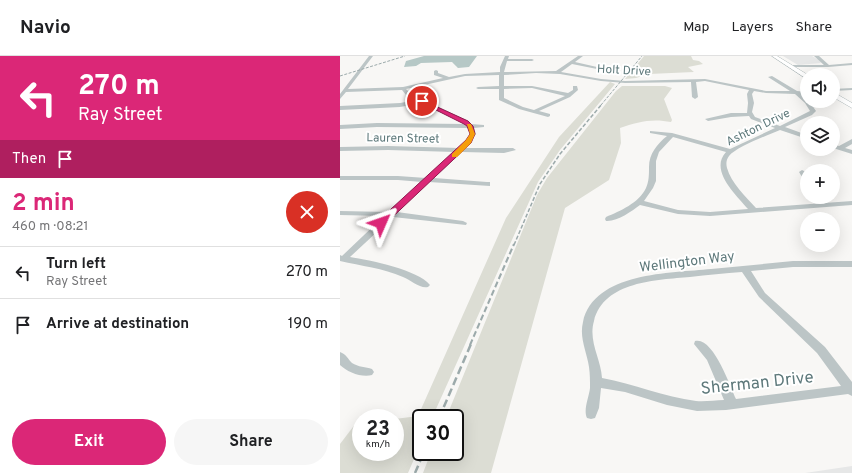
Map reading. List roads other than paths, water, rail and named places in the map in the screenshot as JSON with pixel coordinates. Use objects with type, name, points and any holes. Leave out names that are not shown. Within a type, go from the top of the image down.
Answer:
[{"type":"main road","points":[[774,56],[794,66],[800,71]]},
{"type":"main road","points":[[779,56],[800,70]]},
{"type":"main road","points":[[840,95],[852,102]]},
{"type":"main road","points":[[840,96],[852,106]]},
{"type":"street","points":[[340,98],[371,56]]},
{"type":"street","points":[[557,73],[581,56]]},
{"type":"street","points":[[816,56],[826,65]]},
{"type":"street","points":[[532,60],[506,58],[502,73],[500,96],[503,101],[521,108],[548,115]]},
{"type":"street","points":[[571,63],[595,68]]},
{"type":"street","points":[[794,66],[852,64]]},
{"type":"street","points":[[436,71],[436,74],[447,78]]},
{"type":"street","name":"Holt Drive","points":[[345,91],[403,88],[473,74],[557,73],[626,82],[693,80],[718,82],[752,90],[800,93]]},
{"type":"street","points":[[770,77],[782,83],[795,93]]},
{"type":"street","points":[[693,80],[695,97]]},
{"type":"street","points":[[377,90],[382,82]]},
{"type":"street","points":[[478,88],[532,87],[569,96]]},
{"type":"street","points":[[535,111],[569,96],[576,90],[575,87]]},
{"type":"street","points":[[341,259],[429,180],[469,141],[472,134],[470,126],[408,94],[403,88]]},
{"type":"street","points":[[750,114],[751,103],[749,96],[752,90]]},
{"type":"street","points":[[840,91],[852,90]]},
{"type":"street","name":"Ashton Drive","points":[[754,211],[725,173],[723,162],[730,151],[810,114],[813,111],[810,104],[795,93]]},
{"type":"street","points":[[340,108],[405,104],[422,101]]},
{"type":"street","points":[[708,119],[731,114],[750,114],[757,120],[800,135]]},
{"type":"street","points":[[340,127],[384,125],[482,126]]},
{"type":"street","points":[[652,132],[672,135],[730,151]]},
{"type":"street","points":[[609,219],[626,211],[639,202],[648,192],[652,182],[654,155],[660,146],[672,135]]},
{"type":"street","points":[[840,146],[852,141]]},
{"type":"street","name":"Lauren Street","points":[[340,149],[388,148],[504,152],[513,150]]},
{"type":"street","points":[[840,148],[852,152]]},
{"type":"street","points":[[340,178],[386,177],[487,184]]},
{"type":"street","points":[[639,202],[668,210],[710,214],[831,204]]},
{"type":"street","points":[[840,204],[852,203]]},
{"type":"street","points":[[340,213],[391,214],[463,223]]},
{"type":"street","points":[[341,259],[364,262],[397,271],[425,285]]},
{"type":"street","name":"Wellington Way","points":[[591,414],[596,382],[594,362],[588,342],[588,326],[593,310],[610,292],[626,284],[645,279],[809,263],[852,264]]},
{"type":"street","points":[[745,269],[762,295],[821,350],[851,390]]},
{"type":"street","points":[[699,344],[712,358],[732,404]]},
{"type":"street","points":[[340,356],[350,368],[355,371],[368,372]]},
{"type":"street","name":"Sherman Drive","points":[[596,382],[625,387],[682,404],[711,406],[851,390]]},
{"type":"railway","points":[[340,76],[405,56]]},
{"type":"railway","points":[[601,105],[642,56]]},
{"type":"railway","points":[[514,245],[540,184],[560,154],[602,104]]},
{"type":"railway","points":[[470,345],[514,244]]},
{"type":"railway","points":[[443,409],[471,344]]},
{"type":"railway","points":[[415,473],[420,461]]}]
